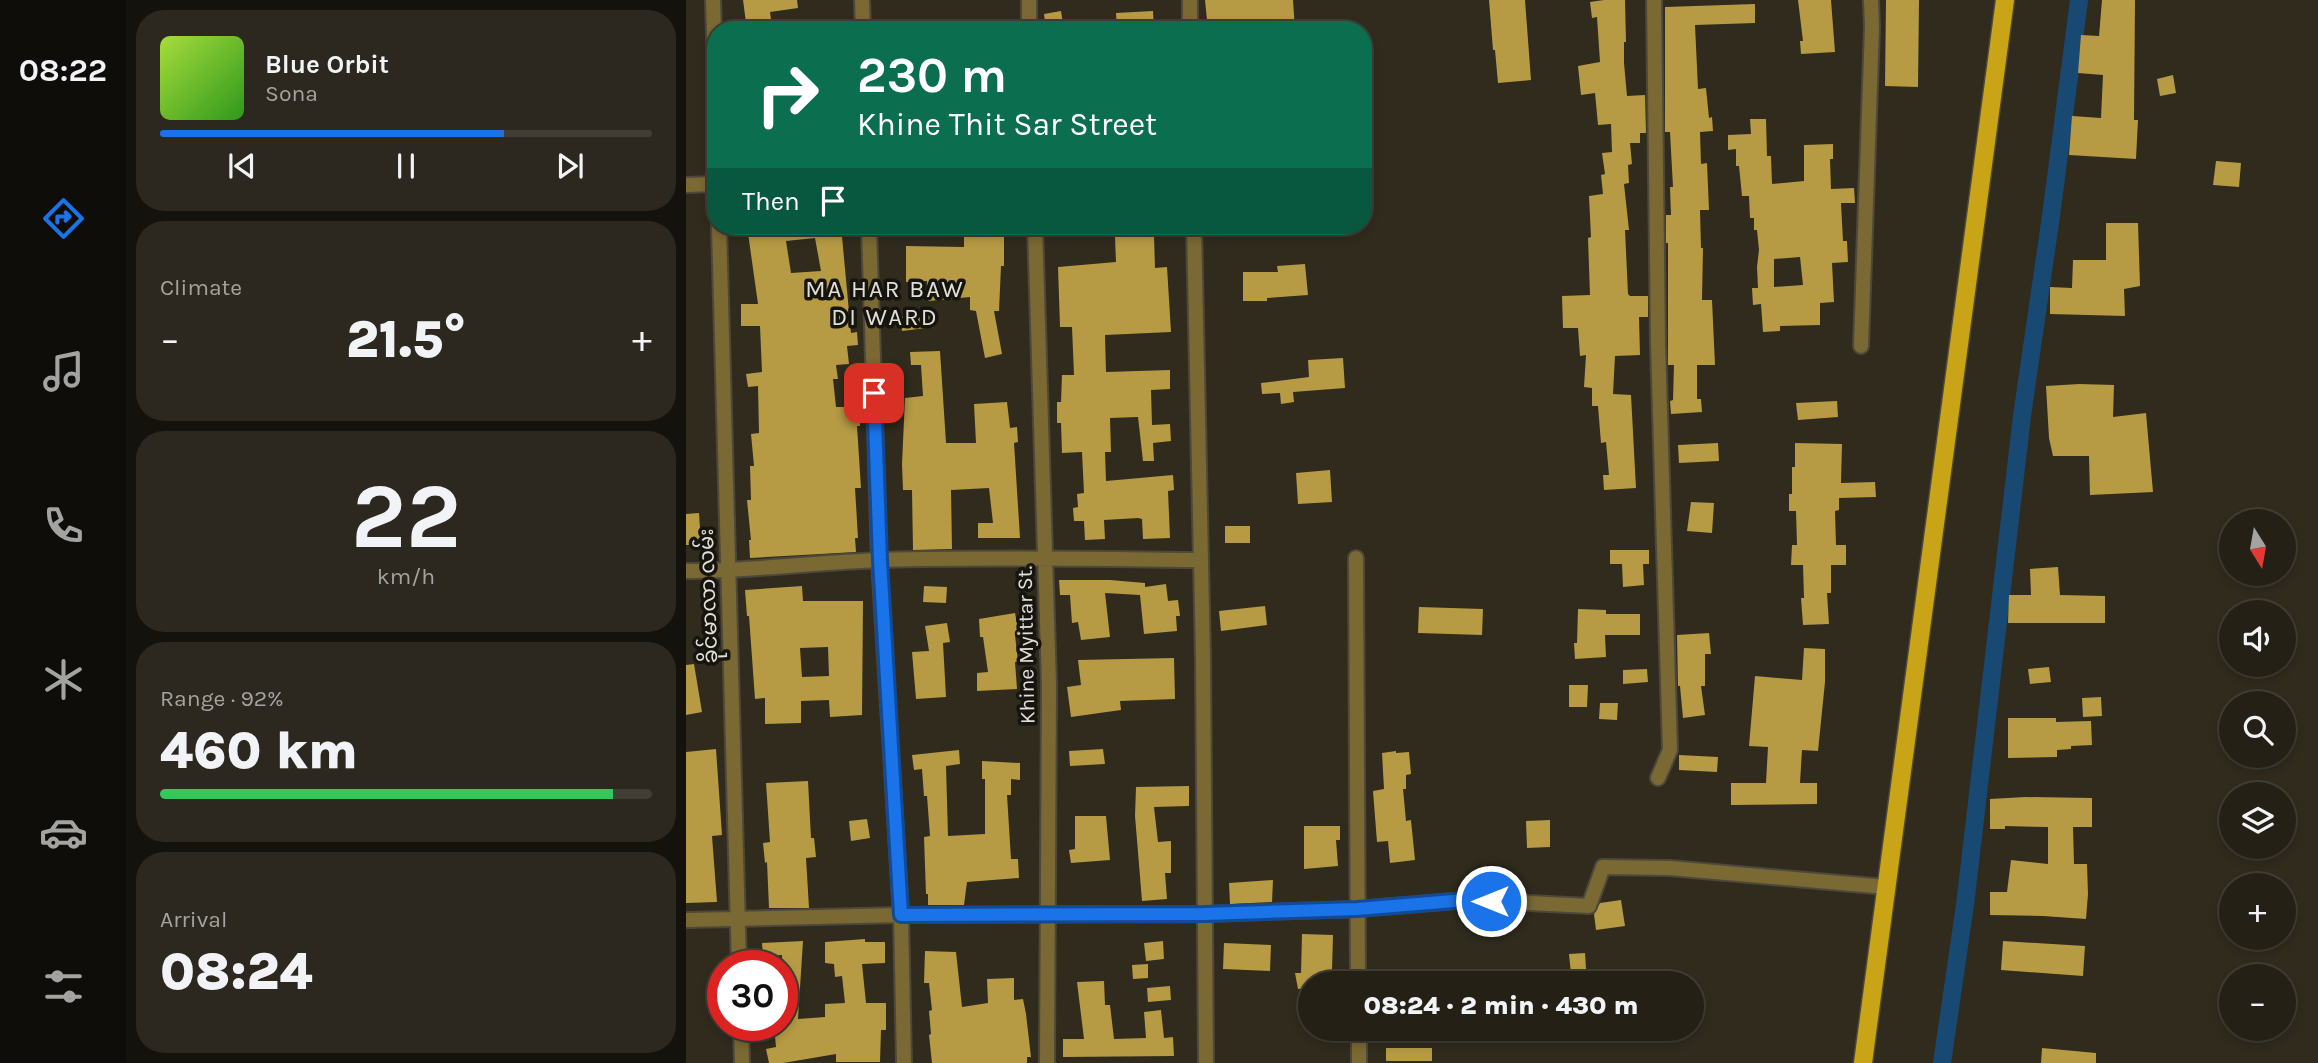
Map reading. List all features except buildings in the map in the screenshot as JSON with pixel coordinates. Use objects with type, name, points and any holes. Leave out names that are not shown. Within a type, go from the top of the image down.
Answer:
[{"type":"main road","points":[[1863,1063],[2005,0]]},
{"type":"street","points":[[713,0],[714,21]]},
{"type":"street","points":[[862,0],[863,21]]},
{"type":"street","points":[[1028,0],[1029,21]]},
{"type":"street","points":[[1190,0],[1190,21]]},
{"type":"street","points":[[1654,0],[1658,343],[1670,750],[1658,778]]},
{"type":"street","points":[[1861,346],[1871,0]]},
{"type":"street","points":[[686,185],[707,184]]},
{"type":"street","name":"ခိုင်မာလာ လမ်း","points":[[719,235],[739,950]]},
{"type":"street","points":[[869,235],[880,560],[901,915],[904,1063]]},
{"type":"street","name":"Khine Myittar St.","points":[[1035,235],[1049,685],[1047,1063]]},
{"type":"street","points":[[1194,235],[1201,560],[1206,1063]]},
{"type":"street","points":[[1356,558],[1358,971]]},
{"type":"street","points":[[686,571],[729,571],[880,560],[1201,560]]},
{"type":"street","points":[[686,920],[901,915],[1205,914],[1357,909],[1466,900],[1589,906],[1603,867],[1670,868],[1886,887]]},
{"type":"street","points":[[741,1041],[742,1063]]},
{"type":"street","points":[[1359,1041],[1359,1063]]},
{"type":"waterway","points":[[1942,1063],[1965,905],[2022,416],[2079,0]]},
{"type":"district","name":"MA HAR BAW DI WARD","points":[[885,303]]},
{"type":"route","points":[[874,393],[880,560],[901,915],[1205,914],[1357,909],[1466,900],[1491,901]]}]
